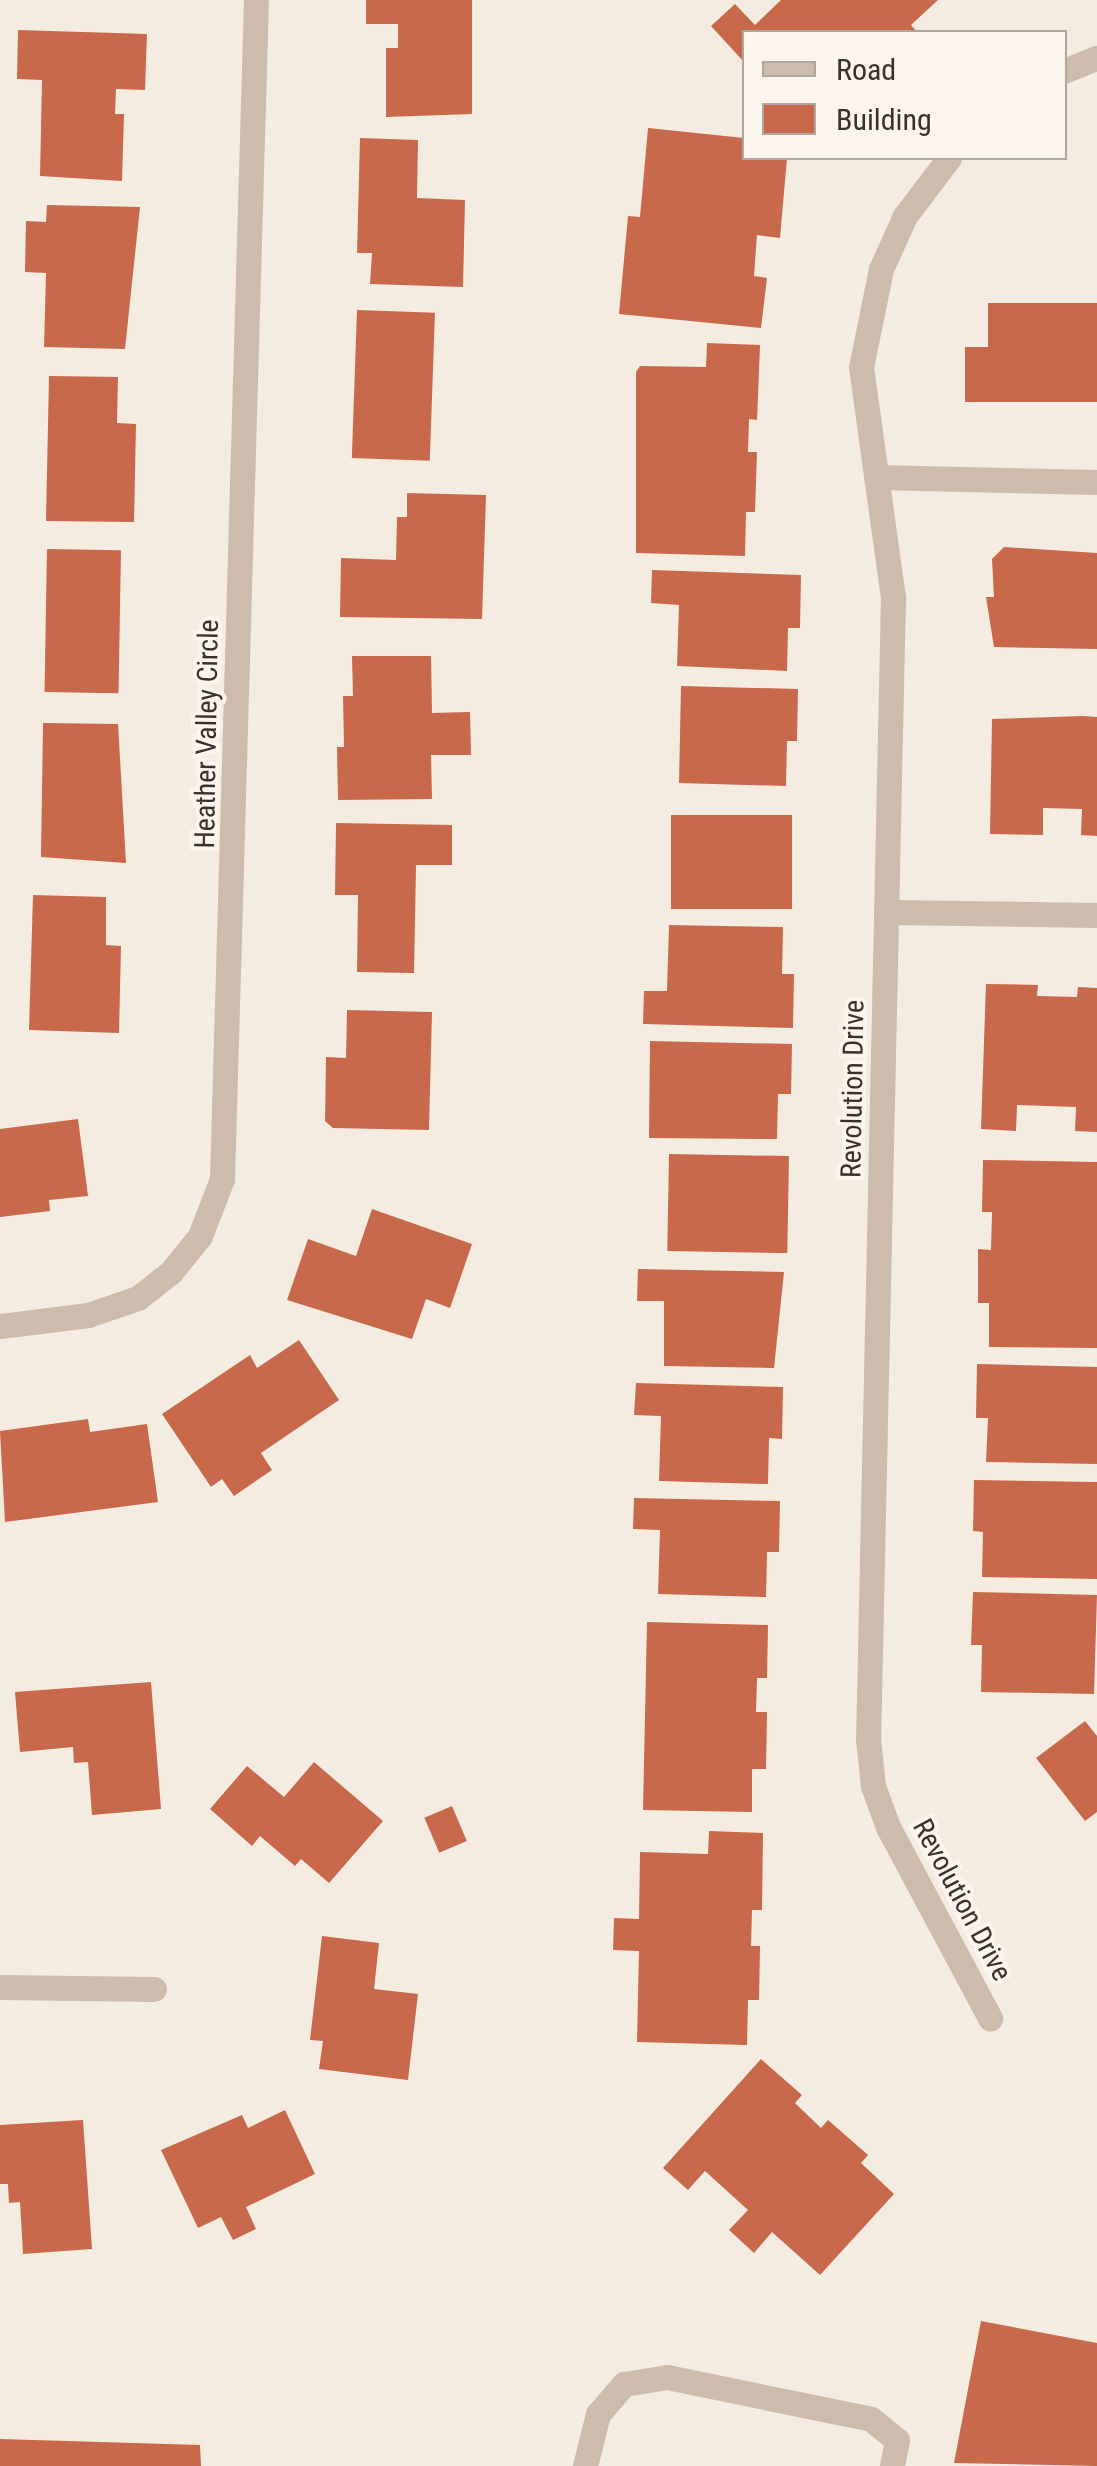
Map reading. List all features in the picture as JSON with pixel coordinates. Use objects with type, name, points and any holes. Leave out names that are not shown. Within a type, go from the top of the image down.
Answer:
[{"type":"street","name":"Heather Valley Circle","points":[[0,1326],[88,1315],[138,1298],[172,1272],[200,1236],[222,1178],[256,0]]},
{"type":"street","points":[[1067,69],[1097,58]]},
{"type":"street","name":"Revolution Drive","points":[[948,160],[906,216],[880,269],[866,322],[862,412],[876,476],[893,597],[868,1739],[888,1827],[990,2018]]},
{"type":"street","points":[[876,476],[1097,482]]},
{"type":"street","points":[[886,912],[1097,915]]},
{"type":"street","points":[[0,1987],[154,1989]]},
{"type":"street","points":[[585,2466],[598,2414],[624,2384],[667,2377],[872,2418],[897,2440],[892,2466]]},
{"type":"building","points":[[366,0],[472,0],[472,114],[386,117],[386,48],[398,48],[398,24],[366,24]]},
{"type":"building","points":[[781,0],[938,0],[911,25],[915,30],[742,30],[742,60],[711,26],[735,4],[755,25]]},
{"type":"building","points":[[18,30],[147,34],[145,90],[116,89],[115,114],[124,114],[122,181],[40,176],[42,80],[17,79]]},
{"type":"building","points":[[648,128],[742,138],[742,160],[787,160],[780,238],[757,235],[754,276],[767,278],[761,328],[619,314],[628,216],[640,217]]},
{"type":"building","points":[[360,138],[418,140],[417,198],[465,200],[463,287],[370,284],[372,253],[357,253]]},
{"type":"building","points":[[47,205],[140,207],[125,349],[44,347],[46,273],[25,272],[26,221],[46,222]]},
{"type":"building","points":[[988,303],[1097,303],[1097,402],[965,402],[965,347],[988,347]]},
{"type":"building","points":[[357,310],[435,313],[430,461],[352,458]]},
{"type":"building","points":[[707,343],[760,345],[757,420],[749,419],[748,452],[757,452],[755,512],[746,512],[745,556],[636,553],[636,372],[640,366],[706,367]]},
{"type":"building","points":[[49,376],[118,377],[117,423],[136,424],[134,522],[46,521]]},
{"type":"building","points":[[407,493],[486,495],[482,619],[340,617],[341,558],[396,560],[397,517],[407,517]]},
{"type":"building","points":[[1004,547],[1097,553],[1097,649],[994,647],[986,597],[994,597],[992,559]]},
{"type":"building","points":[[47,549],[121,550],[118,693],[45,692]]},
{"type":"building","points":[[652,570],[801,575],[800,628],[788,628],[787,671],[677,666],[679,605],[651,603]]},
{"type":"building","points":[[352,656],[431,656],[432,713],[470,712],[471,755],[431,755],[432,799],[338,800],[337,747],[344,747],[343,696],[353,696]]},
{"type":"building","points":[[681,686],[798,689],[797,741],[787,741],[786,786],[679,783]]},
{"type":"building","points":[[1097,717],[1097,836],[1081,835],[1082,809],[1043,808],[1043,835],[990,834],[992,719]]},
{"type":"building","points":[[43,723],[118,724],[126,863],[41,857]]},
{"type":"building","points":[[671,815],[792,815],[792,909],[671,909]]},
{"type":"building","points":[[336,823],[452,825],[452,865],[416,865],[414,973],[357,972],[358,895],[335,895]]},
{"type":"building","points":[[33,895],[106,897],[106,945],[121,946],[119,1033],[29,1030]]},
{"type":"building","points":[[669,925],[783,927],[782,974],[794,974],[793,1028],[643,1024],[644,991],[667,991]]},
{"type":"building","points":[[986,984],[1038,985],[1037,996],[1077,997],[1078,987],[1097,988],[1097,1132],[1075,1131],[1076,1107],[1017,1105],[1016,1131],[981,1129]]},
{"type":"building","points":[[347,1010],[432,1012],[429,1130],[333,1128],[325,1121],[326,1057],[346,1058]]},
{"type":"building","points":[[650,1041],[792,1044],[791,1094],[778,1094],[777,1139],[649,1138]]},
{"type":"building","points":[[78,1119],[88,1196],[49,1200],[50,1211],[0,1217],[0,1129]]},
{"type":"building","points":[[669,1154],[789,1156],[787,1253],[667,1251]]},
{"type":"building","points":[[983,1160],[1097,1162],[1097,1348],[989,1347],[989,1303],[978,1303],[978,1249],[991,1250],[992,1212],[982,1212]]},
{"type":"building","points":[[372,1209],[472,1244],[450,1308],[426,1299],[412,1339],[287,1300],[308,1239],[356,1256]]},
{"type":"building","points":[[638,1269],[784,1272],[774,1368],[664,1366],[664,1301],[637,1301]]},
{"type":"building","points":[[299,1340],[339,1400],[261,1453],[272,1470],[234,1496],[222,1479],[211,1487],[162,1414],[250,1355],[257,1368]]},
{"type":"building","points":[[977,1364],[1097,1367],[1097,1464],[986,1462],[988,1418],[976,1418]]},
{"type":"building","points":[[636,1383],[783,1387],[782,1439],[769,1438],[768,1484],[659,1481],[661,1416],[634,1415]]},
{"type":"building","points":[[88,1419],[90,1432],[147,1424],[158,1502],[5,1522],[0,1431]]},
{"type":"building","points":[[974,1480],[1097,1482],[1097,1579],[982,1577],[983,1532],[973,1531]]},
{"type":"building","points":[[634,1498],[780,1501],[779,1552],[767,1552],[766,1597],[658,1594],[660,1530],[633,1529]]},
{"type":"building","points":[[973,1592],[1097,1595],[1094,1694],[981,1692],[982,1645],[971,1645]]},
{"type":"building","points":[[647,1622],[768,1625],[767,1678],[757,1678],[756,1712],[767,1712],[766,1769],[752,1769],[752,1812],[643,1810]]},
{"type":"building","points":[[151,1682],[161,1809],[92,1815],[88,1762],[74,1763],[73,1747],[20,1752],[15,1692]]},
{"type":"building","points":[[1085,1721],[1097,1736],[1097,1812],[1085,1821],[1036,1758]]},
{"type":"building","points":[[314,1762],[383,1821],[329,1883],[301,1859],[295,1866],[260,1836],[252,1846],[210,1809],[247,1766],[284,1797]]},
{"type":"building","points":[[452,1806],[467,1841],[439,1853],[424,1818]]},
{"type":"building","points":[[709,1831],[763,1833],[762,1910],[752,1910],[751,1946],[760,1946],[759,2000],[748,2000],[747,2045],[637,2042],[639,1951],[613,1950],[614,1918],[639,1919],[640,1852],[708,1854]]},
{"type":"building","points":[[322,1936],[379,1943],[374,1989],[418,1994],[408,2080],[319,2069],[323,2041],[310,2040]]},
{"type":"building","points":[[761,2059],[802,2095],[795,2103],[821,2128],[828,2120],[868,2155],[861,2163],[894,2194],[820,2275],[772,2232],[754,2253],[729,2230],[748,2210],[705,2171],[688,2190],[663,2168]]},
{"type":"building","points":[[285,2110],[315,2174],[246,2207],[256,2229],[233,2240],[221,2217],[198,2228],[161,2150],[242,2115],[248,2128]]},
{"type":"building","points":[[83,2120],[92,2249],[23,2254],[20,2202],[9,2203],[8,2184],[0,2184],[0,2125]]},
{"type":"building","points":[[981,2321],[1097,2343],[1097,2466],[954,2463]]},
{"type":"building","points":[[0,2439],[200,2445],[201,2466],[0,2466]]}]
